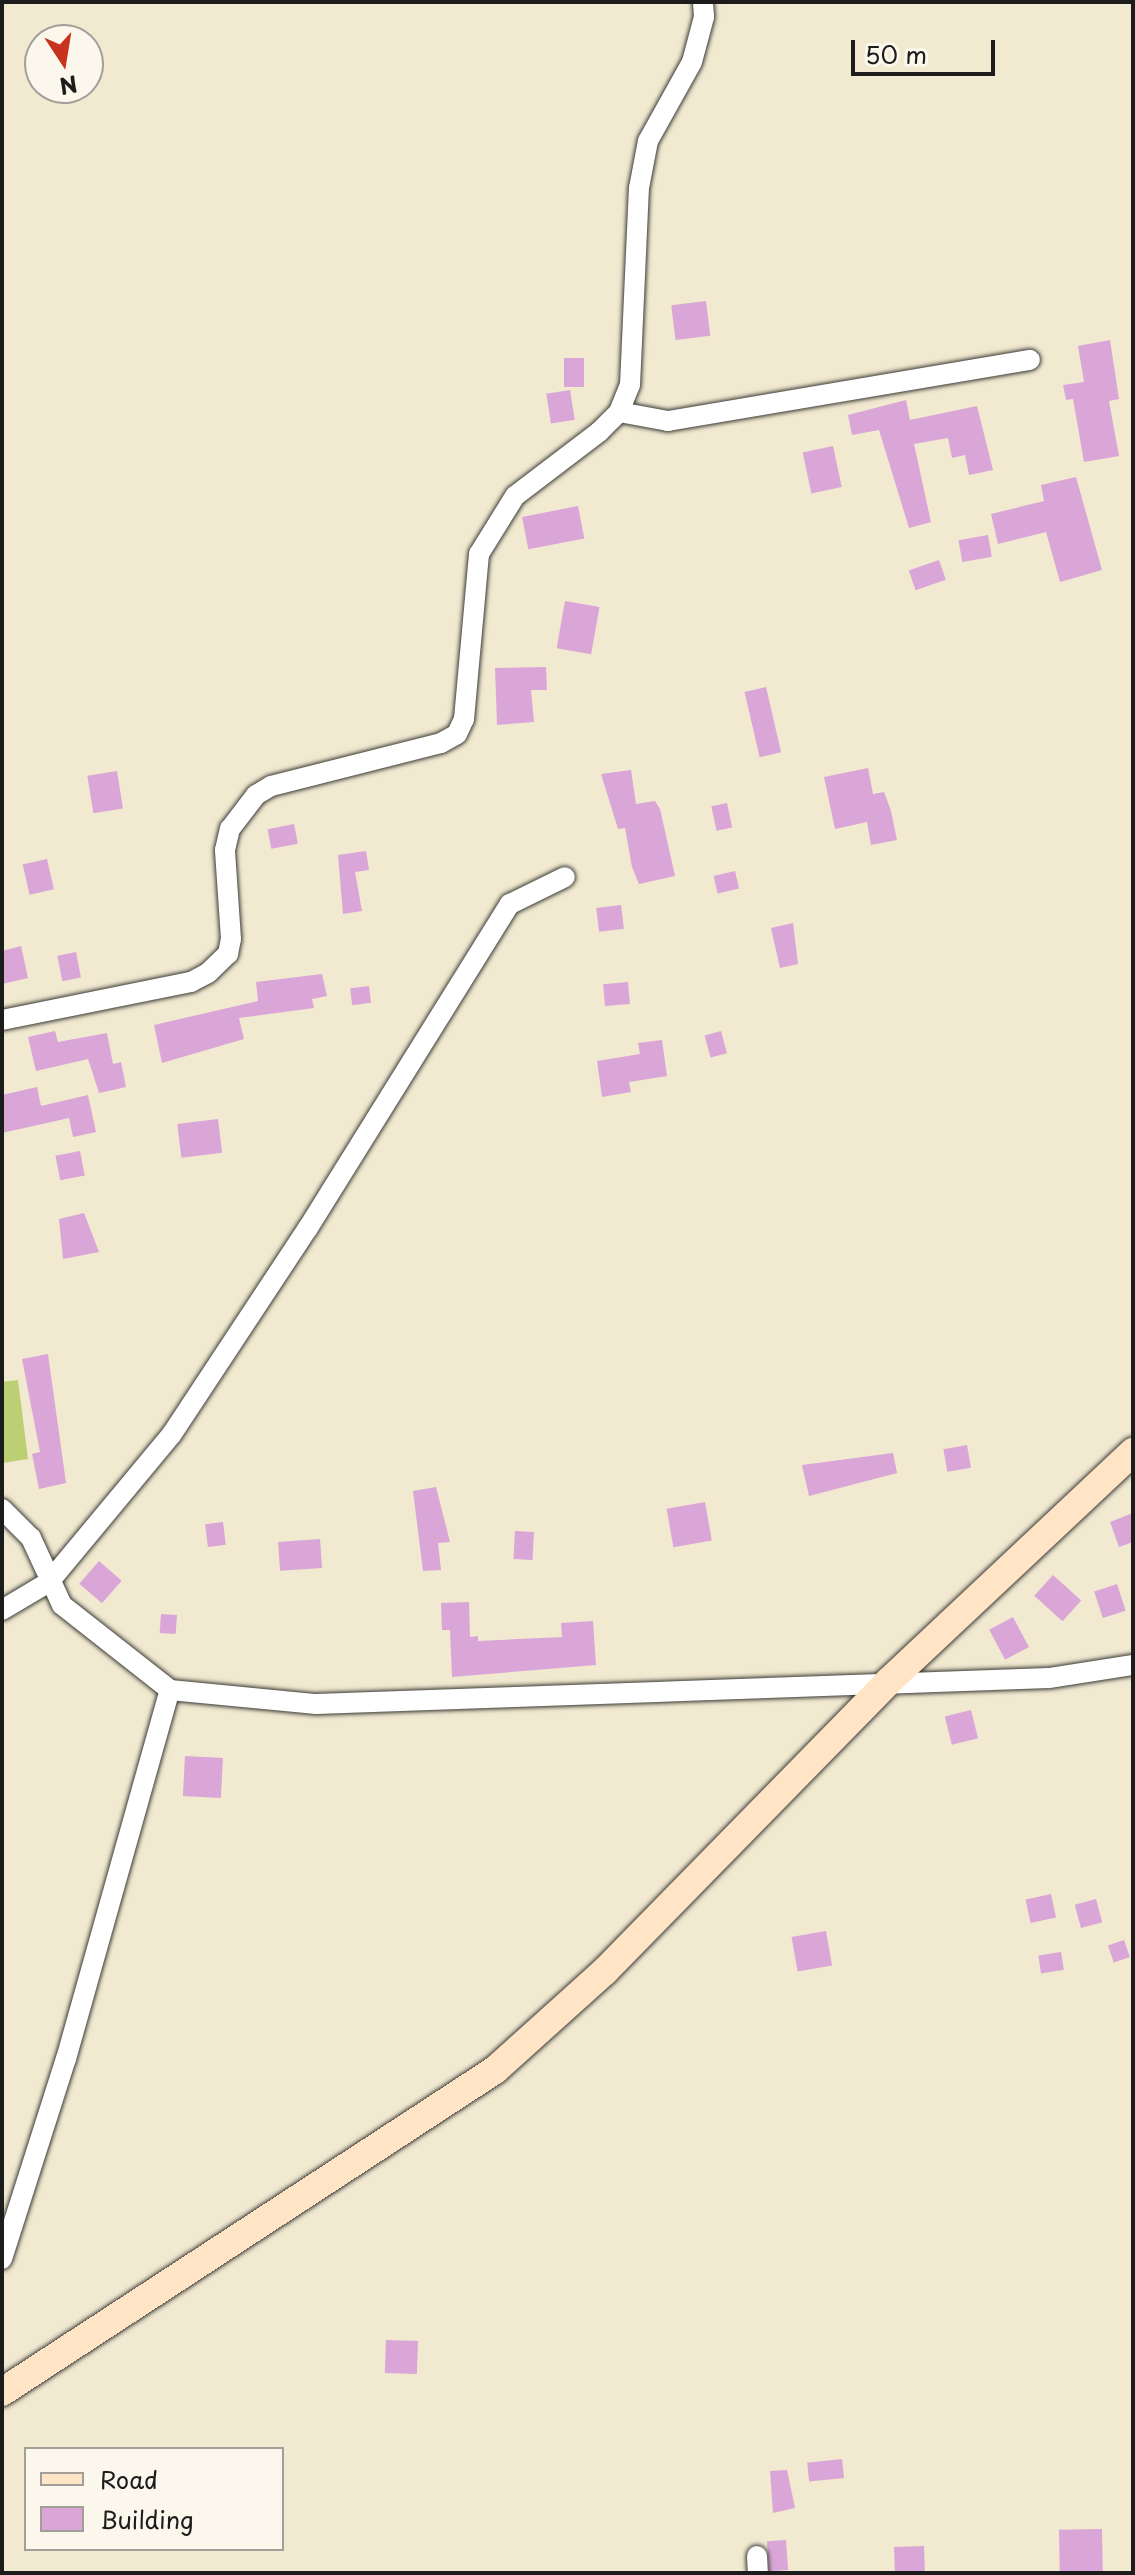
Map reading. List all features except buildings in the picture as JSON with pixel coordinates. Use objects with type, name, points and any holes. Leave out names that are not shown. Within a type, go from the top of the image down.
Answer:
[{"type":"street","points":[[2,1020],[191,982],[208,973],[228,954],[231,939],[225,850],[230,829],[256,795],[298,778],[441,743],[457,734],[464,719],[479,554],[515,496],[619,412],[630,385],[639,188],[648,141],[692,62],[703,2]]},
{"type":"street","points":[[619,412],[668,421],[1030,360]]},
{"type":"street","points":[[2,1610],[49,1582],[172,1434],[308,1228],[510,904],[565,877]]},
{"type":"street","points":[[2,2392],[495,2070],[605,1971],[889,1681],[1133,1452]]},
{"type":"street","points":[[2,1509],[31,1538],[62,1605],[89,1632],[170,1690],[316,1704],[889,1681],[1049,1678],[1133,1665]]},
{"type":"street","points":[[2,2259],[66,2059],[170,1690]]},
{"type":"green space","points":[[18,1380],[28,1459],[2,1463],[2,1382]]}]
